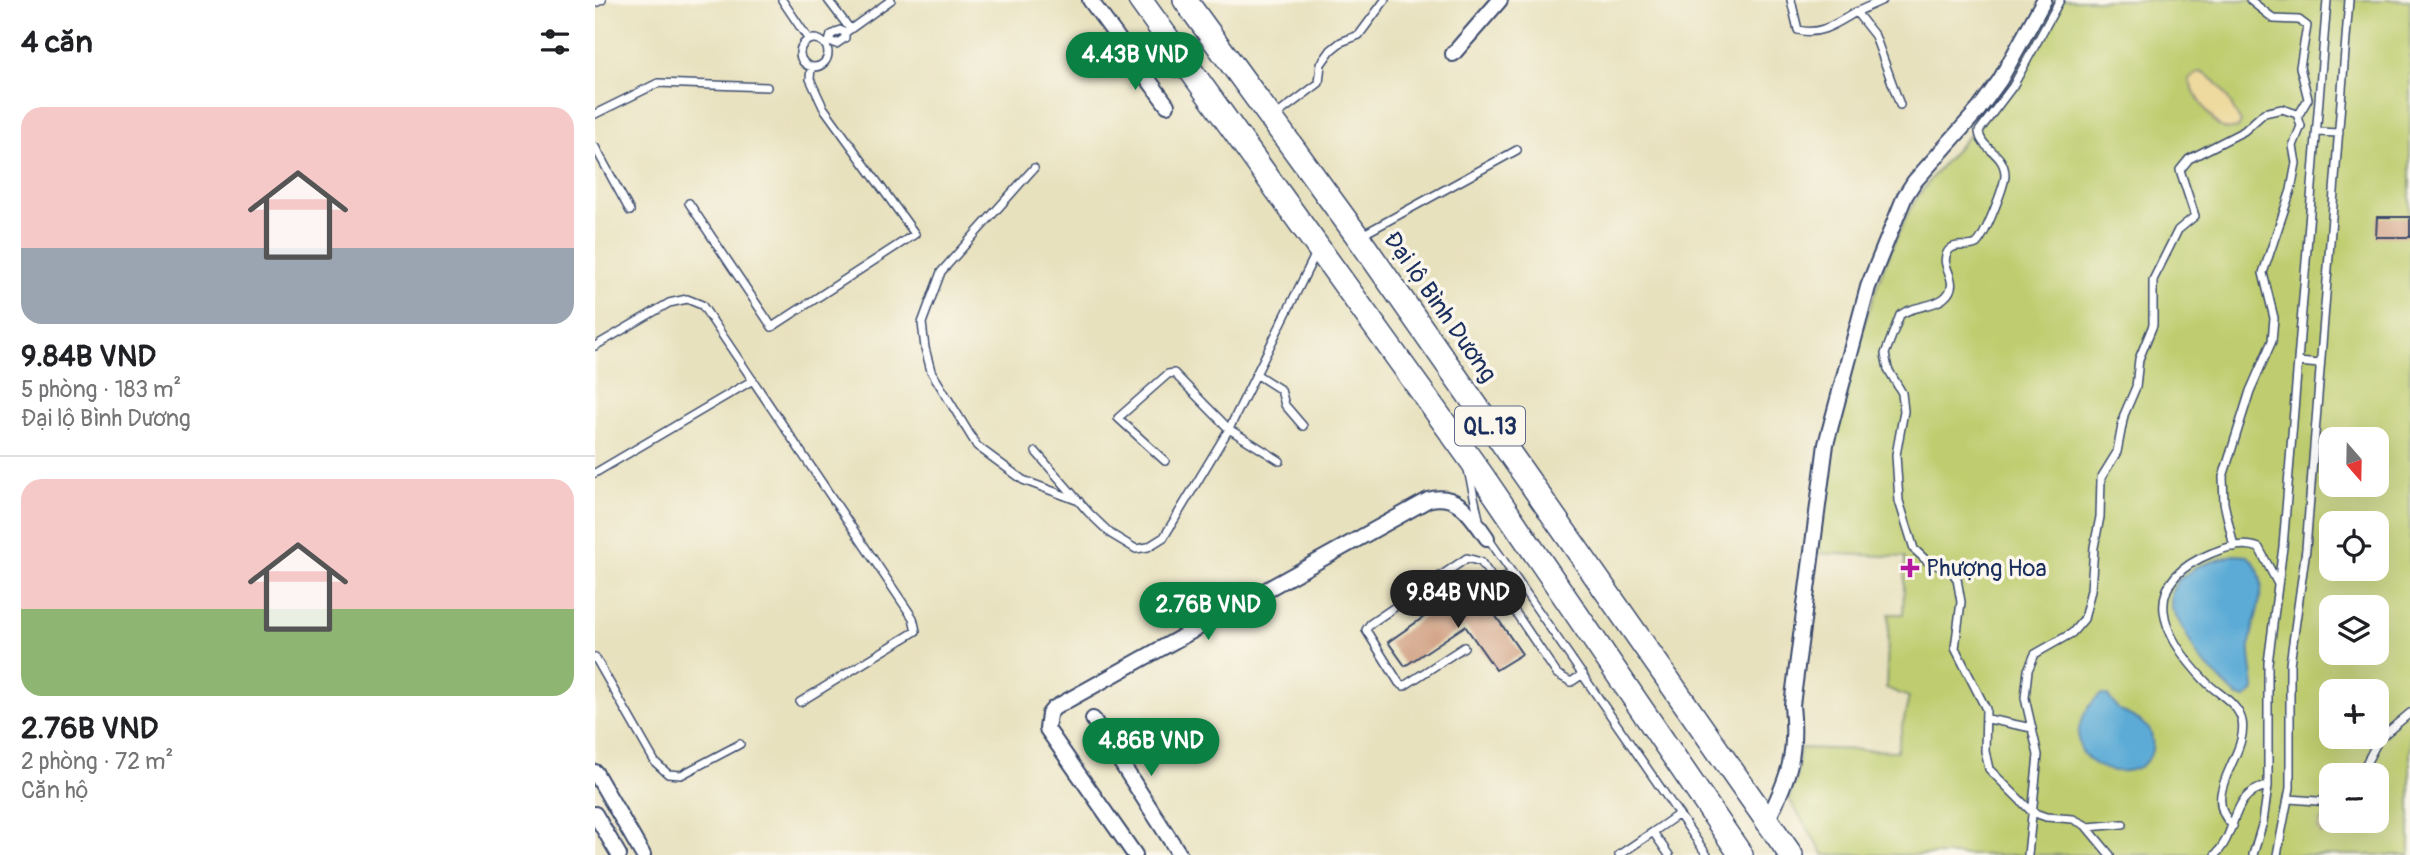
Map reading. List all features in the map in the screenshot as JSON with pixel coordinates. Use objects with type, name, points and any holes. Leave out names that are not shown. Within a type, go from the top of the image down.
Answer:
[{"type":"highway","name":"QL.13","points":[[1140,0],[1461,446],[1741,855]]},
{"type":"highway","name":"Đại lộ Bình Dương","points":[[1185,0],[1358,237],[1791,855]]},
{"type":"street","points":[[1090,0],[1167,104]]},
{"type":"street","points":[[1453,54],[1500,0]]},
{"type":"street","points":[[1767,821],[1787,782],[1795,739],[1792,705],[1825,444],[1868,287],[1914,182],[1979,109],[2000,80],[2044,0]]},
{"type":"street","points":[[1132,58],[1193,73]]},
{"type":"street","points":[[1135,855],[1047,729],[1049,714],[1054,708],[1428,500],[1446,498],[1461,505],[1486,536]]},
{"type":"street","points":[[1093,719],[1179,855]]},
{"type":"street","points":[[595,772],[643,855]]},
{"type":"street","points":[[595,814],[613,853]]},
{"type":"lane","points":[[595,3],[601,0]]},
{"type":"lane","points":[[782,0],[809,40]]},
{"type":"lane","points":[[828,0],[847,31]]},
{"type":"lane","points":[[828,43],[827,59],[820,66],[811,67],[803,62],[800,54],[802,46],[809,40],[836,44],[845,38],[847,31],[891,0]]},
{"type":"lane","points":[[1272,118],[1319,83],[1321,64],[1331,50],[1359,35],[1385,0]]},
{"type":"lane","points":[[1791,0],[1798,30],[1809,33],[1824,30],[1883,0]]},
{"type":"lane","points":[[2060,0],[2013,86],[1979,132],[1982,141],[1999,155],[2005,173],[1983,237],[1975,244],[1955,246],[1948,252],[1946,261],[1953,280],[1950,290],[1943,299],[1910,308],[1900,315],[1885,354],[1903,400],[1895,472],[1905,525],[1920,555],[1935,566],[1952,572],[1957,579],[1961,602],[1955,648],[1984,704],[1987,719],[1985,751],[1989,769],[2032,812],[2046,817],[2073,819],[2088,827],[2109,855]]},
{"type":"lane","points":[[2234,547],[2223,495],[2223,477],[2250,391],[2272,341],[2274,318],[2263,273],[2293,180],[2293,146],[2301,126],[2298,116],[2308,99],[2300,67],[2307,26],[2299,20],[2274,19],[2250,0]]},
{"type":"lane","points":[[2253,855],[2263,822],[2268,786],[2268,663],[2278,584],[2298,362],[2327,0]]},
{"type":"lane","points":[[2277,855],[2289,799],[2290,664],[2306,549],[2349,0]]},
{"type":"lane","points":[[1856,12],[1874,36],[1900,105]]},
{"type":"lane","points":[[689,203],[772,327],[915,234],[823,107],[810,79],[811,67]]},
{"type":"lane","points":[[595,114],[658,83],[767,87]]},
{"type":"lane","points":[[2028,855],[2038,755],[2025,698],[2028,670],[2035,654],[2057,639],[2073,633],[2084,619],[2091,590],[2094,547],[2101,517],[2101,478],[2117,452],[2121,424],[2136,387],[2139,359],[2153,325],[2153,280],[2178,230],[2195,216],[2195,209],[2179,175],[2181,167],[2189,159],[2244,131],[2264,113],[2282,109],[2298,116]]},
{"type":"lane","points":[[2317,132],[2339,133]]},
{"type":"lane","points":[[595,147],[630,211]]},
{"type":"lane","points":[[1358,237],[1517,150]]},
{"type":"lane","points":[[1034,168],[941,272],[922,323],[925,348],[931,371],[977,446],[1023,480],[1080,502]]},
{"type":"lane","points":[[1036,452],[1111,534],[1136,549],[1148,547],[1164,537],[1229,429],[1318,249]]},
{"type":"lane","points":[[595,346],[669,303],[687,299],[702,304],[917,625],[916,631],[800,702]]},
{"type":"lane","points":[[2298,362],[2320,364]]},
{"type":"lane","points":[[1165,461],[1118,418],[1168,374],[1174,373],[1229,429],[1280,461]]},
{"type":"lane","points":[[1256,374],[1281,390],[1285,405],[1303,426]]},
{"type":"lane","points":[[595,473],[753,380]]},
{"type":"lane","points":[[1461,446],[1486,536],[1707,855]]},
{"type":"lane","points":[[2233,826],[2221,806],[2221,793],[2242,735],[2240,715],[2184,654],[2164,610],[2163,600],[2167,585],[2176,573],[2213,552],[2234,547],[2259,548],[2278,584]]},
{"type":"lane","points":[[1464,647],[1404,685],[1399,683],[1366,630],[1370,624],[1467,558],[1477,559],[1560,679],[1571,682],[1583,674]]},
{"type":"lane","points":[[1497,585],[1511,572]]},
{"type":"lane","points":[[595,657],[655,762],[668,774],[681,775],[740,744]]},
{"type":"lane","points":[[2366,763],[2379,739],[2410,713]]},
{"type":"lane","points":[[1987,719],[2032,728]]},
{"type":"lane","points":[[2215,855],[2226,843],[2242,799],[2253,790],[2268,786]]},
{"type":"lane","points":[[2289,799],[2319,801]]},
{"type":"lane","points":[[1619,855],[1679,814]]},
{"type":"lane","points":[[2088,827],[2123,824]]},
{"type":"lane","points":[[1653,832],[1669,855]]},
{"type":"green space","points":[[2053,0],[2410,0],[2410,855],[1824,855],[1789,799],[1796,779],[1800,748],[1897,751],[1909,697],[1886,688],[1889,614],[1903,614],[1905,557],[1816,553],[1830,467],[1860,338],[1873,296],[1907,215],[1933,175],[1996,102]]},
{"type":"sand","points":[[2200,72],[2215,81],[2225,93],[2241,122],[2238,128],[2221,127],[2202,104],[2189,79]]},
{"type":"water","points":[[2233,555],[2248,556],[2256,566],[2261,588],[2250,646],[2254,691],[2246,698],[2238,697],[2200,660],[2171,607],[2171,594],[2177,581],[2196,567]]},
{"type":"water","points":[[2100,695],[2107,695],[2119,710],[2139,720],[2150,730],[2152,750],[2145,763],[2131,770],[2115,771],[2099,766],[2086,756],[2079,742],[2081,722],[2084,714]]},
{"type":"building","points":[[2377,217],[2410,217],[2410,237],[2376,237]]},
{"type":"building","points":[[1475,586],[1522,654],[1496,670],[1465,626],[1405,666],[1388,642],[1463,590],[1465,593]]},
{"type":"place","name":"Phượng Hoa","points":[[1910,568]]}]
